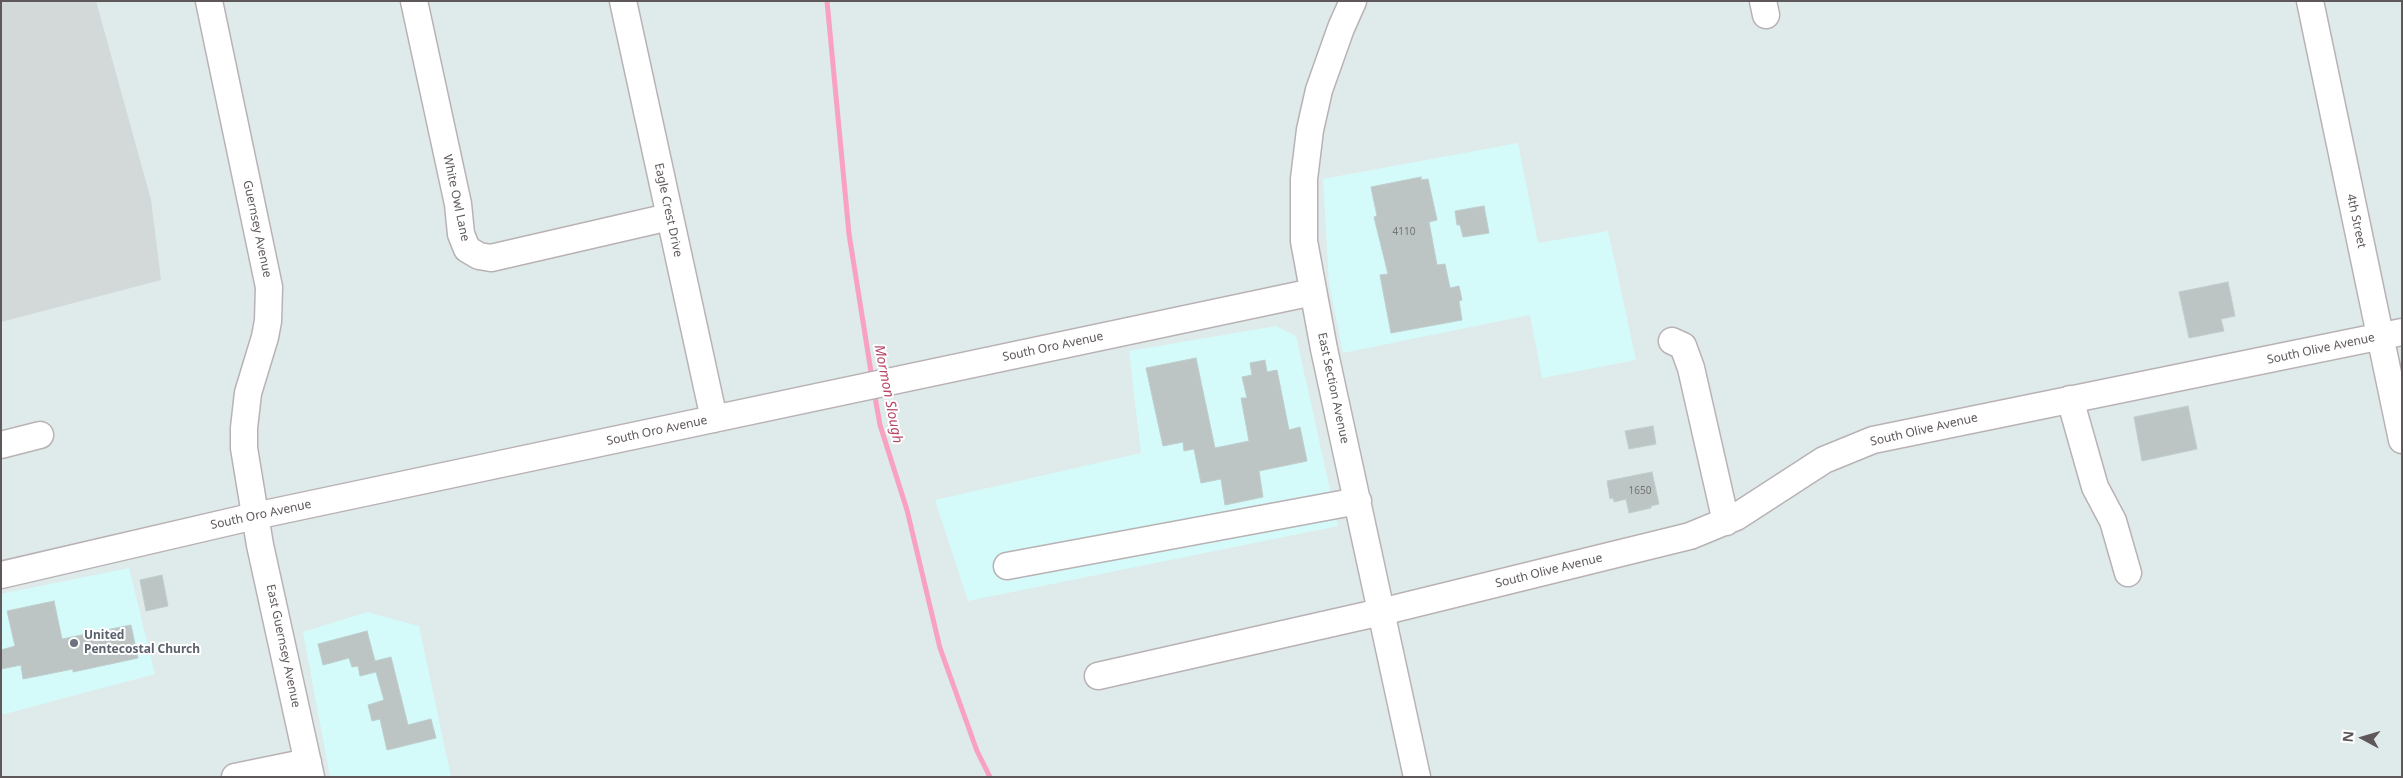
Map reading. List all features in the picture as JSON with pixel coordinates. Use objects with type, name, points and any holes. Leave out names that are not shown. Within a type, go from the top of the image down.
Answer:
[{"type":"street","name":"Guernsey Avenue","points":[[209,1],[269,287],[268,321],[248,393],[244,428],[244,448],[255,516]]},
{"type":"street","name":"White Owl Lane","points":[[414,1],[458,204],[461,234],[467,249],[478,256],[491,258],[669,217]]},
{"type":"street","name":"Eagle Crest Drive","points":[[623,1],[714,419]]},
{"type":"street","name":"East Section Avenue","points":[[1353,1],[1341,28],[1319,90],[1310,130],[1304,179],[1304,241],[1313,292],[1417,777]]},
{"type":"street","name":"4th Street","points":[[2310,1],[2391,334],[2402,440]]},
{"type":"street","name":"South Oro Avenue","points":[[1,575],[255,516],[1313,292]]},
{"type":"street","name":"South Olive Avenue","points":[[1098,676],[1381,612],[1690,536],[1726,522],[1824,460],[1874,440],[2391,334]]},
{"type":"street","points":[[1672,341],[1683,346],[1691,368],[1726,522]]},
{"type":"street","points":[[2070,399],[2095,487],[2113,522],[2128,573]]},
{"type":"street","points":[[1,444],[40,435]]},
{"type":"street","points":[[1007,566],[1358,501]]},
{"type":"street","name":"East Guernsey Avenue","points":[[255,516],[310,769]]},
{"type":"street","points":[[235,777],[310,769]]},
{"type":"shaded area","points":[[1,1],[96,1],[151,200],[161,280],[1,322]]},
{"type":"shaded area","points":[[1518,143],[1538,243],[1608,231],[1636,360],[1542,378],[1530,315],[1343,353],[1329,283],[1323,179]]},
{"type":"shaded area","points":[[1276,326],[1296,336],[1338,526],[968,601],[935,500],[1141,453],[1129,351]]},
{"type":"shaded area","points":[[129,568],[155,674],[1,715],[1,594]]},
{"type":"shaded area","points":[[367,612],[419,626],[451,777],[330,777],[303,632]]},
{"type":"building","points":[[1421,177],[1421,180],[1428,179],[1437,220],[1429,222],[1437,265],[1445,264],[1450,288],[1459,286],[1462,300],[1459,301],[1462,320],[1391,333],[1380,275],[1388,274],[1374,217],[1377,216],[1371,187]]},
{"type":"building","points":[[1484,206],[1489,233],[1463,237],[1460,225],[1457,225],[1455,211]]},
{"type":"building","points":[[2228,282],[2235,316],[2221,319],[2224,331],[2189,338],[2179,292]]},
{"type":"building","points":[[1196,358],[1215,448],[1249,441],[1241,398],[1247,398],[1242,377],[1252,375],[1250,363],[1265,360],[1267,372],[1277,370],[1289,430],[1300,427],[1307,461],[1259,471],[1263,497],[1225,505],[1221,479],[1201,483],[1194,449],[1184,451],[1183,442],[1163,446],[1146,368]]},
{"type":"building","points":[[2188,406],[2197,449],[2142,461],[2134,417]]},
{"type":"building","points":[[1653,426],[1656,444],[1629,449],[1625,431]]},
{"type":"building","points":[[1652,472],[1659,504],[1651,506],[1651,508],[1629,513],[1626,499],[1614,502],[1613,498],[1610,499],[1607,481]]},
{"type":"building","points":[[162,575],[168,606],[146,611],[140,580]]},
{"type":"building","name":"United Pentecostal Church","points":[[54,601],[62,639],[131,625],[138,658],[73,672],[73,669],[23,679],[21,665],[1,669],[1,650],[15,646],[7,611]]},
{"type":"building","points":[[367,631],[375,661],[391,657],[408,725],[431,719],[436,738],[387,750],[380,719],[372,721],[368,705],[384,700],[376,672],[360,676],[358,666],[352,667],[349,658],[323,665],[318,644]]},
{"type":"waterway","name":"Mormon Slough","points":[[827,1],[849,234],[872,378]]},
{"type":"waterway","name":"Mormon Slough","points":[[874,391],[880,425],[907,510],[940,648],[977,751],[990,777]]},
{"type":"place","name":"United Pentecostal Church","points":[[74,643]]}]
